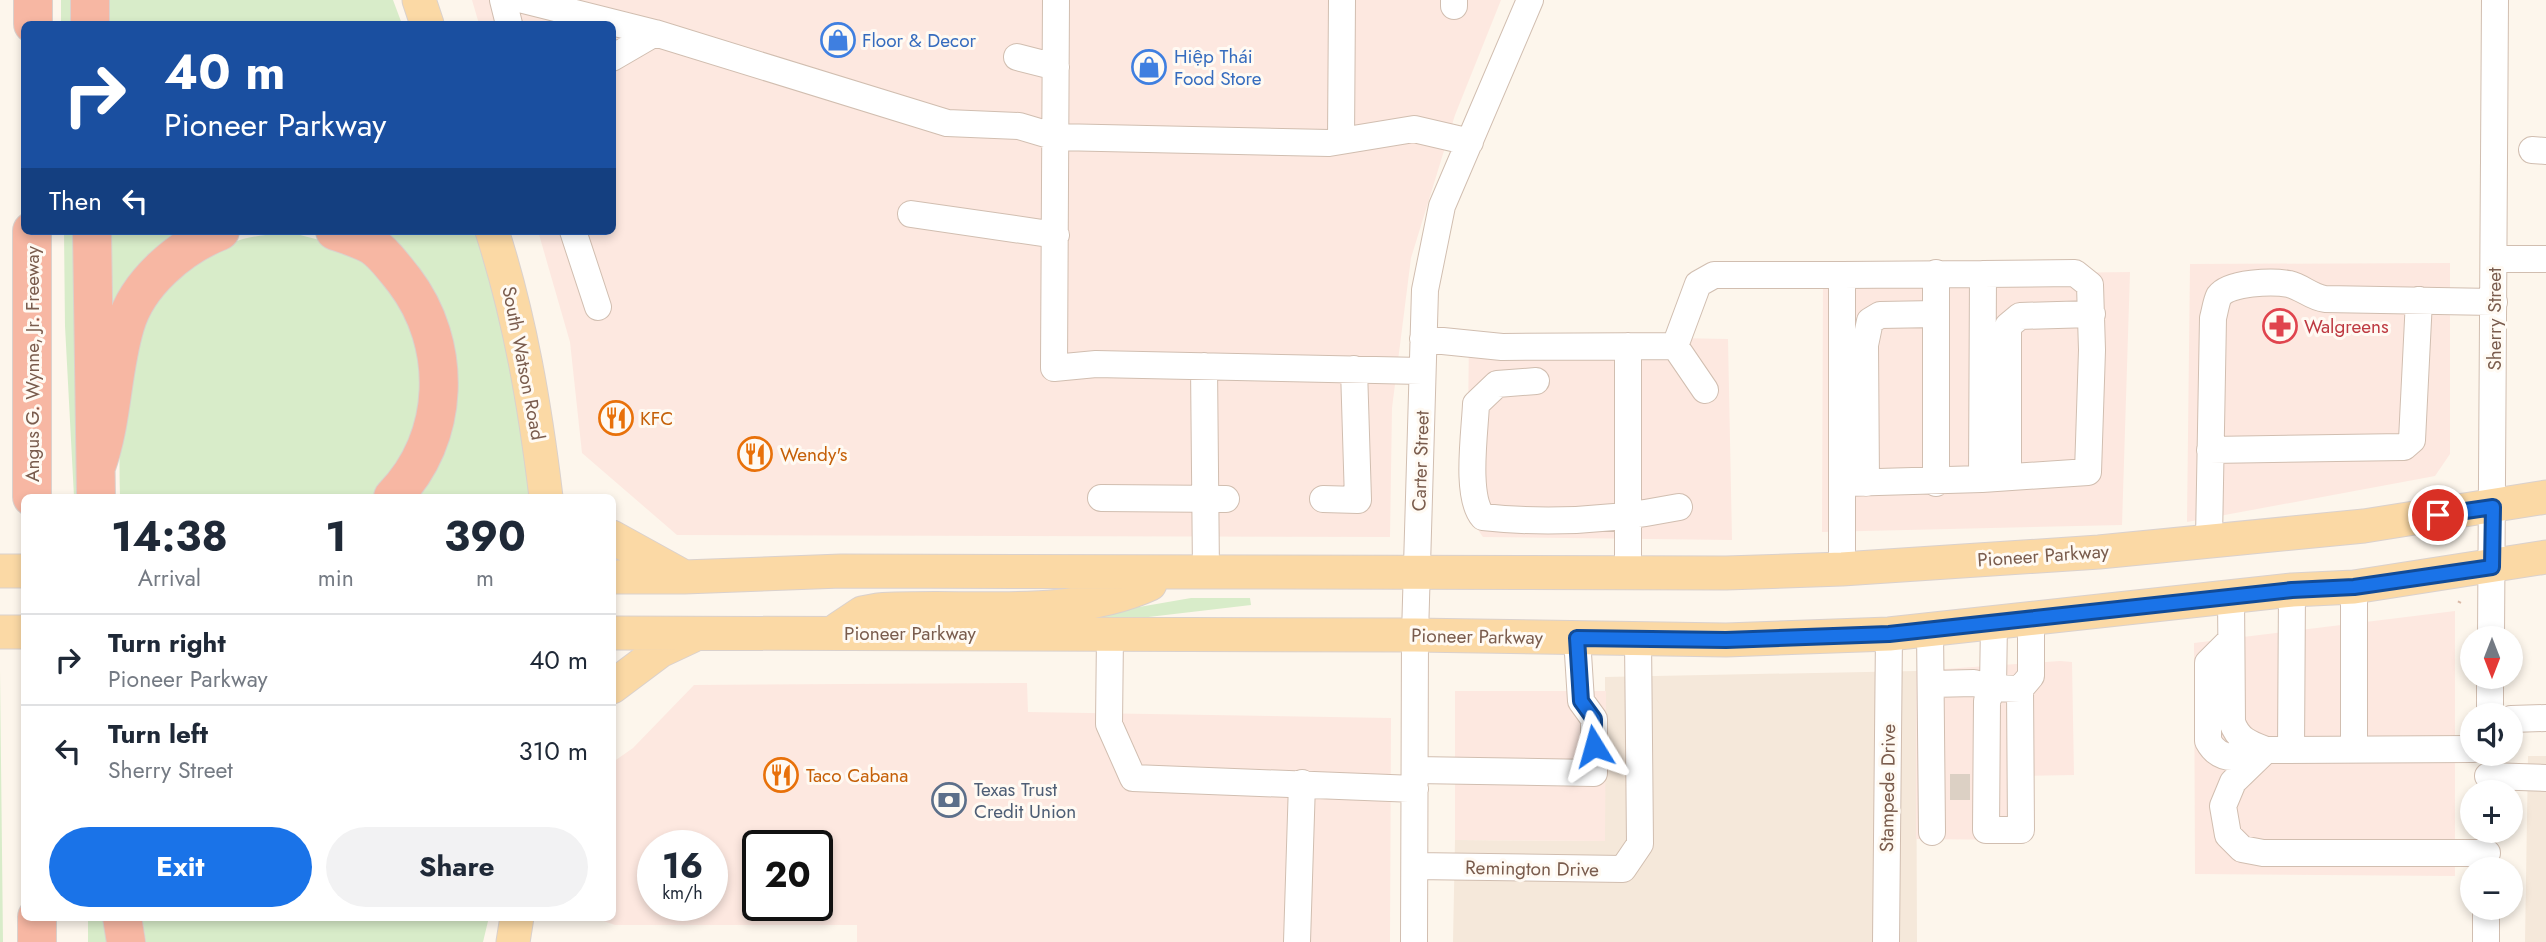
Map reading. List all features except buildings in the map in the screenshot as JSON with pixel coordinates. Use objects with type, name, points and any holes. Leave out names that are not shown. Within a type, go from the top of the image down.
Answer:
[{"type":"highway","points":[[33,0],[33,21]]},
{"type":"highway","points":[[90,0],[90,21]]},
{"type":"highway","name":"Angus G. Wynne, Jr. Freeway","points":[[32,235],[32,494]]},
{"type":"highway","points":[[92,235],[96,482]]},
{"type":"highway","points":[[96,482],[107,436],[125,326],[139,295],[180,252],[212,235]]},
{"type":"highway","points":[[345,235],[373,246],[421,302],[429,320],[438,364],[439,397],[434,428],[427,448],[396,494]]},
{"type":"highway","points":[[37,921],[37,942]]},
{"type":"highway","points":[[123,921],[126,942]]},
{"type":"main road","points":[[419,0],[426,21]]},
{"type":"main road","name":"South Watson Road","points":[[493,235],[514,298],[537,421],[546,494]]},
{"type":"main road","points":[[537,421],[571,494]]},
{"type":"main road","name":"Pioneer Parkway","points":[[616,577],[841,571],[1628,573],[1842,569],[2099,552],[2209,539],[2364,526],[2546,497]]},
{"type":"main road","points":[[616,539],[684,577]]},
{"type":"main road","name":"Pioneer Parkway","points":[[616,633],[1415,635],[1726,640],[1889,634],[2231,596],[2354,587],[2546,557]]},
{"type":"main road","points":[[0,571],[21,571]]},
{"type":"main road","points":[[833,633],[862,613],[878,610],[1038,608],[1138,590],[1167,573]]},
{"type":"main road","points":[[0,632],[21,632]]},
{"type":"main road","points":[[616,684],[660,651],[698,634]]},
{"type":"main road","points":[[513,942],[516,921]]},
{"type":"street","points":[[503,0],[508,21]]},
{"type":"street","points":[[523,0],[607,21]]},
{"type":"street","points":[[1056,0],[1054,368],[1084,364],[1422,371]]},
{"type":"street","points":[[1341,140],[1342,0]]},
{"type":"street","name":"Carter Street","points":[[1414,942],[1415,635],[1424,290],[1443,206],[1530,0]]},
{"type":"street","name":"Sherry Street","points":[[2491,626],[2495,0]]},
{"type":"street","points":[[616,23],[947,123],[1019,125],[1056,137],[1329,143],[1414,128],[1470,142]]},
{"type":"street","points":[[616,56],[655,33]]},
{"type":"street","points":[[1017,57],[1056,67]]},
{"type":"street","points":[[911,214],[1056,235]]},
{"type":"street","points":[[574,235],[597,307]]},
{"type":"street","points":[[2495,259],[2546,259]]},
{"type":"street","points":[[1936,273],[1936,482]]},
{"type":"street","points":[[1675,346],[1698,284],[1714,275],[2075,273],[2090,285],[2092,314],[2088,472],[1936,482],[1855,483]]},
{"type":"street","points":[[1982,479],[1983,274]]},
{"type":"street","points":[[1842,275],[1855,483]]},
{"type":"street","points":[[2209,539],[2213,318],[2219,297],[2226,290],[2256,283],[2291,285],[2311,297],[2325,299],[2494,302]]},
{"type":"street","points":[[2210,450],[2404,447],[2412,440],[2415,419],[2419,300]]},
{"type":"street","points":[[1842,569],[1855,483],[1865,345],[1870,321],[1880,315],[1936,314]]},
{"type":"street","points":[[2008,477],[2008,326],[2020,316],[2092,314]]},
{"type":"street","points":[[1423,340],[1502,347],[1675,346]]},
{"type":"street","points":[[1628,346],[1628,573]]},
{"type":"street","points":[[1675,346],[1705,390]]},
{"type":"street","points":[[1204,366],[1215,499],[1206,573]]},
{"type":"street","points":[[1323,499],[1358,500],[1354,369]]},
{"type":"street","points":[[1536,380],[1497,384],[1476,404],[1473,478],[1477,510],[1483,517],[1539,521],[1628,517],[1679,507]]},
{"type":"street","points":[[1101,498],[1215,499]]},
{"type":"street","points":[[2354,587],[2354,750]]},
{"type":"street","points":[[2279,750],[2292,590]]},
{"type":"street","points":[[2231,596],[2232,722],[2236,734],[2247,743],[2279,750],[2460,749]]},
{"type":"street","points":[[1933,832],[1982,786],[2021,726],[2020,688],[2031,676],[2031,618]]},
{"type":"street","points":[[1982,786],[1987,701],[1993,688],[1994,622]]},
{"type":"street","points":[[1930,629],[1931,684],[1982,786]]},
{"type":"street","name":"Stampede Drive","points":[[1886,942],[1889,634]]},
{"type":"street","points":[[1110,635],[1109,724],[1133,778],[1302,783],[1594,773],[1594,719],[1581,701],[1577,638]]},
{"type":"street","name":"Remington Drive","points":[[1415,866],[1623,869],[1640,844],[1638,639]]},
{"type":"street","points":[[1931,684],[1975,682],[1993,688],[2020,688]]},
{"type":"street","points":[[2523,719],[2546,718]]},
{"type":"street","points":[[1986,726],[2021,726]]},
{"type":"street","points":[[2279,750],[2233,782],[2223,806],[2228,835],[2242,849],[2263,853],[2487,851]]},
{"type":"street","points":[[2488,774],[2546,778]]},
{"type":"street","points":[[1297,942],[1302,783]]},
{"type":"street","points":[[2486,920],[2486,942]]},
{"type":"shaded area","points":[[472,0],[1501,0],[1455,115],[1411,258],[1392,408],[1390,537],[677,535],[582,453],[570,342],[539,235],[616,235],[616,21],[478,21]]},
{"type":"shaded area","points":[[2450,263],[2450,454],[2435,476],[2187,522],[2190,264]]},
{"type":"shaded area","points":[[2130,272],[2122,525],[1822,532],[1823,276]]},
{"type":"shaded area","points":[[1469,334],[1728,339],[1732,540],[1483,537],[1467,514]]},
{"type":"shaded area","points":[[2455,611],[2455,876],[2195,874],[2194,643]]},
{"type":"shaded area","points":[[2072,662],[2074,775],[2024,776],[2024,840],[1916,839],[1916,671]]},
{"type":"shaded area","points":[[1916,671],[1917,942],[1453,942],[1455,840],[1605,841],[1605,677]]},
{"type":"shaded area","points":[[1027,683],[1028,712],[1391,718],[1390,942],[857,942],[857,925],[615,925],[604,921],[616,921],[616,760],[633,748],[694,685]]},
{"type":"shaded area","points":[[1455,691],[1606,691],[1605,841],[1455,840]]},
{"type":"shaded area","points":[[2528,756],[2546,756],[2546,942],[2525,942]]},
{"type":"green space","points":[[61,0],[81,0],[81,21],[61,21]]},
{"type":"green space","points":[[105,0],[393,0],[401,21],[106,21]]},
{"type":"green space","points":[[64,235],[82,235],[85,494],[74,494],[65,326]]},
{"type":"green space","points":[[106,235],[195,235],[107,313]]},
{"type":"green space","points":[[300,235],[335,244],[369,263],[405,299],[430,396],[385,494],[120,494],[124,392],[136,342],[158,294],[170,282],[206,257],[225,246],[255,237]]},
{"type":"green space","points":[[361,235],[479,235],[511,354],[532,494],[412,494],[453,379]]},
{"type":"green space","points":[[1191,598],[1250,598],[1251,605],[1140,618],[1086,620],[1116,611]]},
{"type":"green space","points":[[0,670],[3,942],[0,942]]},
{"type":"green space","points":[[88,921],[105,921],[108,942],[88,942]]},
{"type":"green space","points":[[143,921],[488,921],[483,942],[146,942]]},
{"type":"tunnel","points":[[1950,787],[1970,787]]},
{"type":"place","name":"Floor & Decor","points":[[838,40]]},
{"type":"place","name":"Hiệp Thái Food Store","points":[[1149,67]]},
{"type":"place","name":"Walgreens","points":[[2280,326]]},
{"type":"place","name":"KFC","points":[[616,418]]},
{"type":"place","name":"Wendy's","points":[[755,454]]},
{"type":"place","name":"Taco Cabana","points":[[781,775]]},
{"type":"place","name":"Texas Trust Credit Union","points":[[949,800]]},
{"type":"route","points":[[1594,746],[1594,719],[1581,701],[1577,638],[1726,640],[1889,634],[2292,590],[2354,587],[2492,567],[2493,507],[2438,515]]}]
